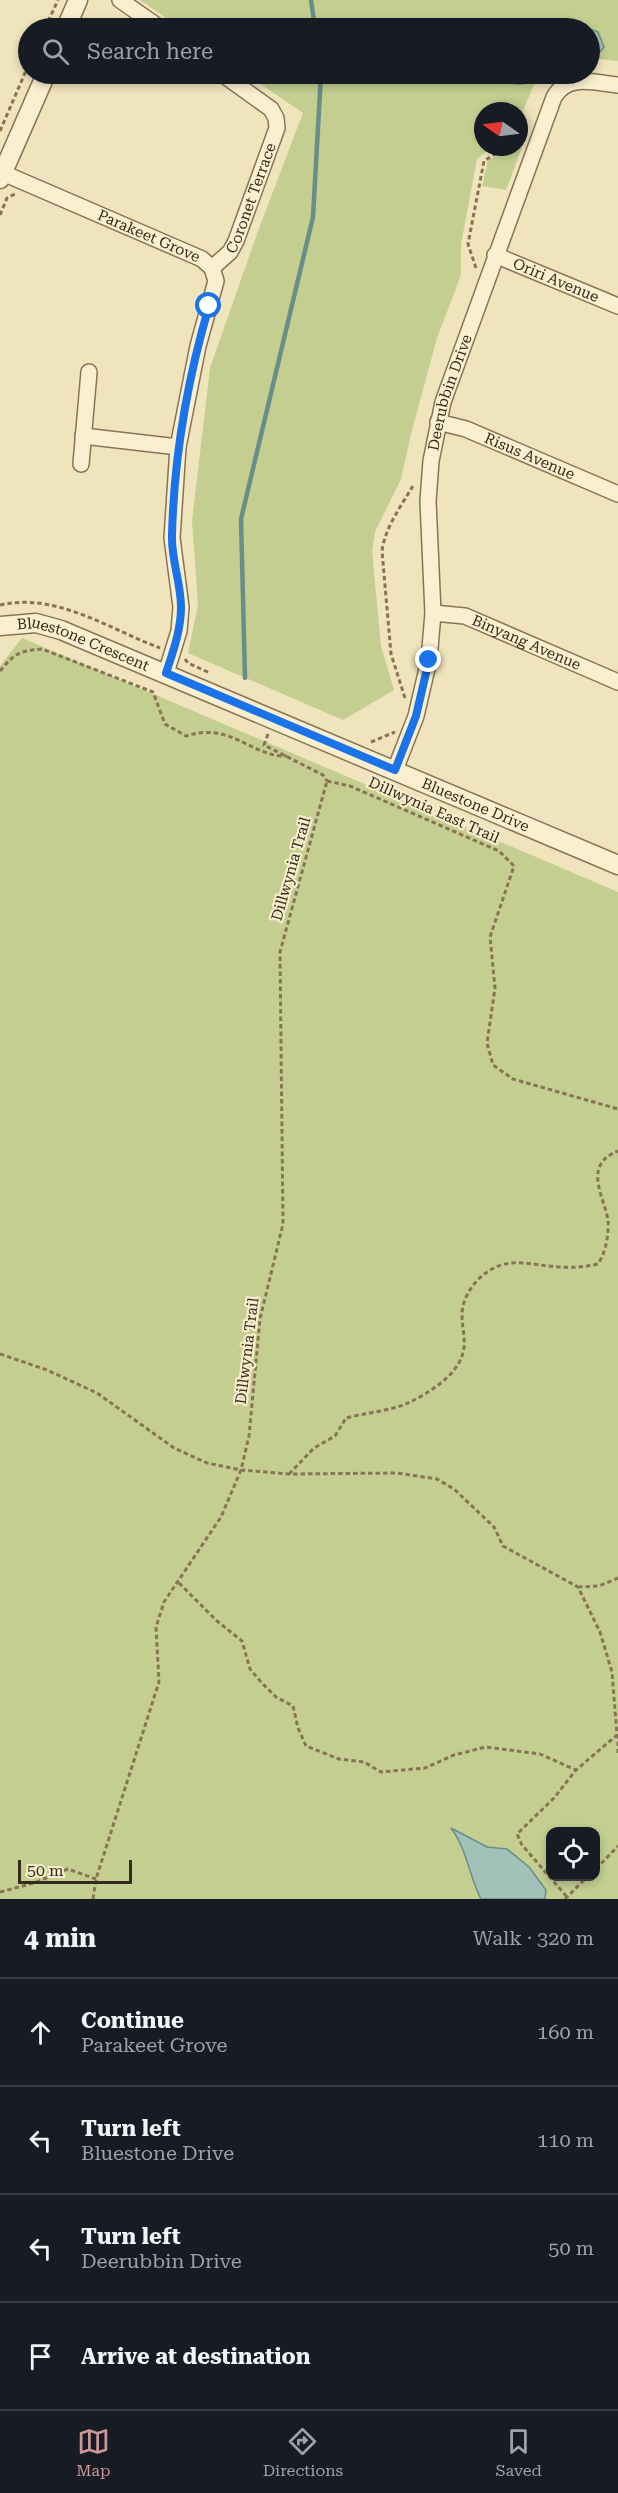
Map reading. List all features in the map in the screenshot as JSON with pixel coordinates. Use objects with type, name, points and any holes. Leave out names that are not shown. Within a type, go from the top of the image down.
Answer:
[{"type":"street","points":[[70,18],[78,0]]},
{"type":"street","points":[[120,0],[146,18]]},
{"type":"street","name":"Deerubbin Drive","points":[[600,83],[618,85]]},
{"type":"street","points":[[1,176],[42,84]]},
{"type":"street","name":"Coronet Terrace","points":[[212,268],[230,252],[236,241],[276,128],[276,118],[271,109],[236,84]]},
{"type":"street","name":"Deerubbin Drive","points":[[395,770],[416,716],[429,660],[433,613],[428,501],[438,422],[447,386],[495,255],[558,91],[565,84]]},
{"type":"street","name":"Parakeet Grove","points":[[1,176],[202,259],[212,268],[216,281],[215,288],[198,346],[178,447],[172,538],[181,607],[179,632],[166,673]]},
{"type":"street","name":"Oriri Avenue","points":[[495,255],[618,306]]},
{"type":"street","points":[[81,464],[89,372]]},
{"type":"street","name":"Risus Avenue","points":[[438,422],[466,429],[618,494]]},
{"type":"street","points":[[83,436],[178,447]]},
{"type":"street","name":"Binyang Avenue","points":[[433,613],[465,616],[618,682]]},
{"type":"street","name":"Bluestone Crescent","points":[[0,626],[36,623],[166,673]]},
{"type":"street","name":"Bluestone Drive","points":[[166,673],[618,866]]},
{"type":"path","points":[[50,18],[58,0]]},
{"type":"path","points":[[0,131],[20,84]]},
{"type":"path","points":[[476,272],[468,244],[484,161],[492,156]]},
{"type":"path","points":[[406,702],[391,654],[381,552],[390,526],[417,477]]},
{"type":"path","points":[[0,605],[21,601],[46,603],[182,656],[188,663],[213,675]]},
{"type":"path","points":[[0,671],[14,655],[24,651],[42,649],[153,692],[165,724],[186,736],[200,731],[236,737],[276,757],[287,756]]},
{"type":"path","points":[[273,720],[264,745],[323,775],[327,780]]},
{"type":"path","points":[[362,738],[371,742],[396,731],[399,724]]},
{"type":"path","name":"Dillwynia East Trail","points":[[327,780],[350,786],[499,851],[514,866],[490,937],[495,988],[487,1043],[493,1065],[513,1079],[618,1108]]},
{"type":"path","name":"Dillwynia Trail","points":[[93,1899],[96,1879],[159,1682],[156,1627],[164,1602],[221,1518],[240,1470],[249,1436],[260,1319],[283,1224],[280,952],[327,780]]},
{"type":"path","points":[[289,1474],[314,1448],[335,1436],[346,1418],[406,1404],[435,1387],[451,1373],[462,1356],[465,1331],[462,1314],[468,1294],[477,1279],[496,1267],[527,1262],[582,1268],[598,1264],[605,1254],[608,1220],[597,1183],[602,1163],[618,1151]]},
{"type":"path","points":[[0,1354],[47,1370],[97,1393],[174,1448],[207,1462],[240,1470],[289,1474],[397,1473],[437,1479],[454,1489],[494,1527],[503,1546],[578,1587],[599,1586],[618,1578]]},
{"type":"path","points":[[178,1583],[217,1621],[242,1641],[250,1669],[276,1697],[293,1706],[298,1728],[306,1746],[320,1753],[339,1759],[364,1762],[381,1772],[425,1768],[454,1755],[486,1747],[540,1754],[576,1770]]},
{"type":"path","points":[[578,1587],[600,1632],[612,1672],[618,1754]]},
{"type":"path","points":[[583,1881],[566,1898],[522,1845],[517,1834],[554,1798],[576,1770],[618,1735]]},
{"type":"path","points":[[600,1865],[618,1846]]},
{"type":"path","points":[[0,1892],[34,1883],[68,1869],[96,1879]]},
{"type":"green space","points":[[140,0],[618,0],[618,61],[600,59],[600,18],[166,18]]},
{"type":"green space","points":[[261,84],[535,84],[527,102],[474,102],[474,156],[481,156],[477,159],[461,244],[461,275],[437,338],[401,479],[375,532],[372,551],[381,646],[394,690],[343,720],[188,653],[198,605],[192,521],[210,368],[258,231],[303,113]]},
{"type":"green space","points":[[496,156],[519,156],[506,190],[482,186],[488,160]]},
{"type":"green space","points":[[22,638],[618,892],[618,1899],[0,1899],[0,666]]},
{"type":"water","points":[[600,37],[604,47],[600,52]]},
{"type":"water","points":[[451,1828],[487,1847],[507,1849],[529,1867],[546,1890],[545,1899],[481,1899],[461,1845]]},
{"type":"waterway","points":[[311,0],[314,18]]},
{"type":"waterway","points":[[245,678],[241,519],[313,217],[320,84]]},
{"type":"route","points":[[209,306],[201,332],[180,430],[175,470],[172,549],[181,607],[179,632],[166,673],[395,770],[416,716],[429,660]]}]
